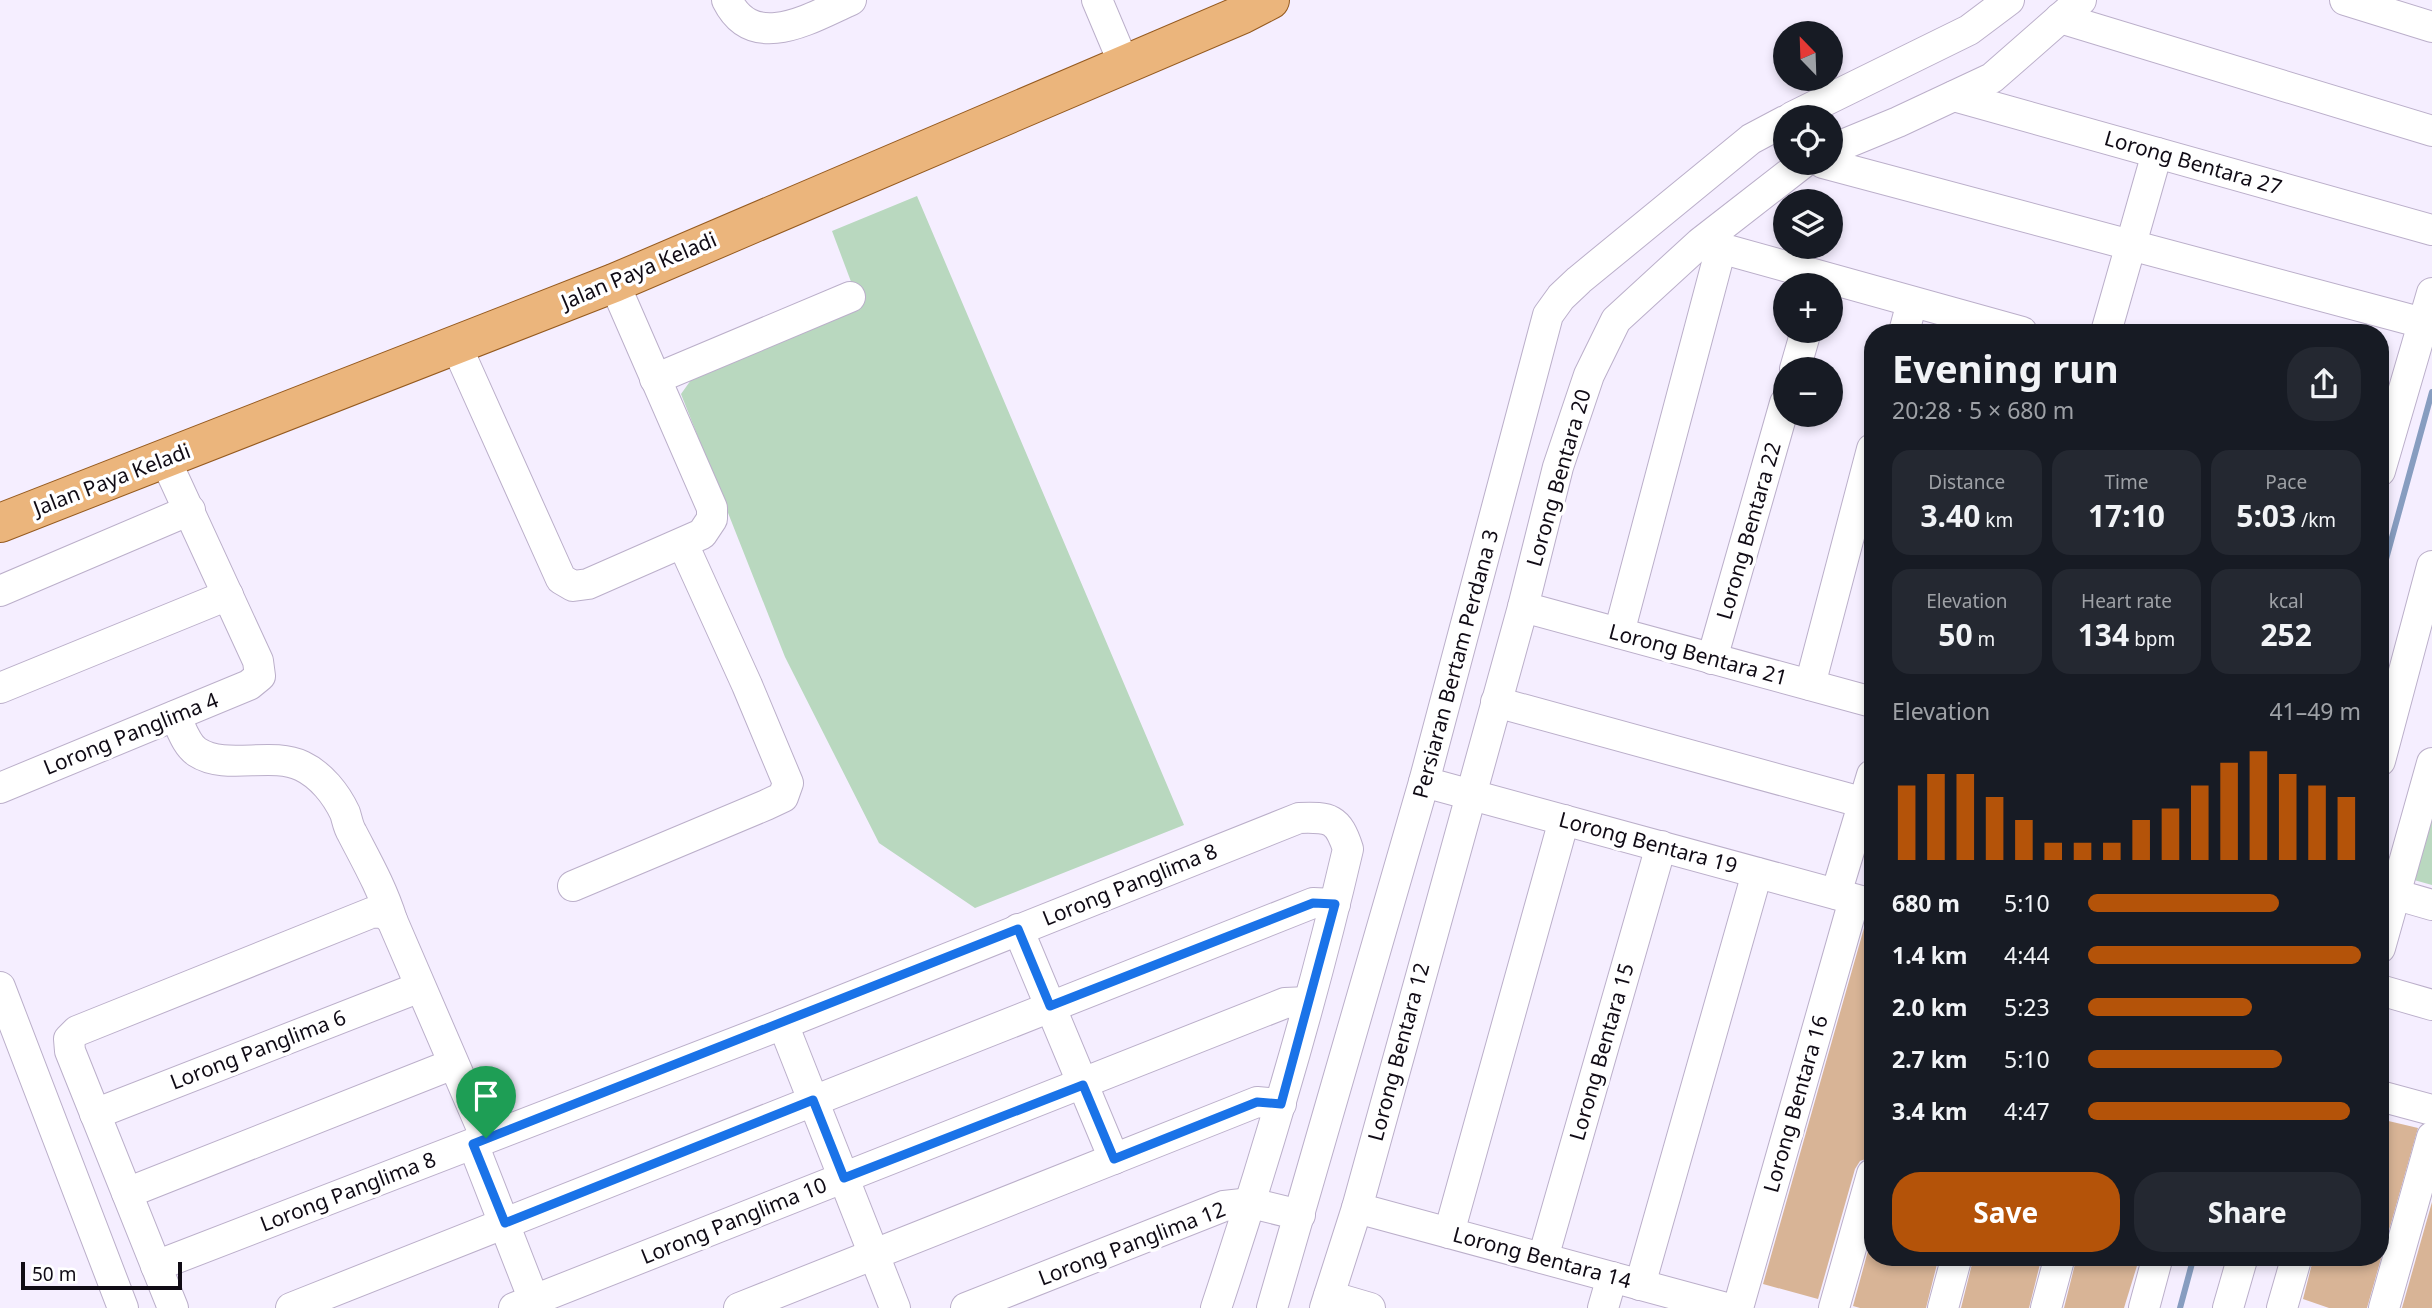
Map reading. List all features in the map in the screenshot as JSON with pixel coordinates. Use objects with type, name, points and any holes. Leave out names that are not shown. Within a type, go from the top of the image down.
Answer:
[{"type":"main road","name":"Jalan Paya Keladi","points":[[0,523],[614,283],[1243,14],[1270,0]]},
{"type":"street","points":[[727,0],[744,22],[763,29],[790,26],[851,0]]},
{"type":"street","points":[[1097,0],[1124,64]]},
{"type":"street","points":[[1816,105],[1969,30],[2009,0]]},
{"type":"street","points":[[2345,0],[2432,27]]},
{"type":"street","points":[[1843,144],[1992,78],[2071,9],[2432,131]]},
{"type":"street","name":"Lorong Bentara 27","points":[[1954,96],[2432,230]]},
{"type":"street","name":"Persiaran Bertam Perdana 3","points":[[1272,1308],[1424,782],[1548,315],[1579,281],[1719,163],[1751,139],[1773,127]]},
{"type":"street","points":[[2108,324],[2157,153]]},
{"type":"street","points":[[1843,168],[2423,323]]},
{"type":"street","name":"Lorong Bentara 20","points":[[1470,795],[1523,607],[1558,467],[1589,375],[1616,320],[1710,245],[1789,175]]},
{"type":"street","points":[[1619,633],[1710,245],[1796,273]]},
{"type":"street","points":[[456,345],[561,579],[573,586],[589,584],[702,534],[712,519],[712,508],[614,283]]},
{"type":"street","points":[[1843,286],[1989,324]]},
{"type":"street","points":[[2389,422],[2432,293]]},
{"type":"street","points":[[655,379],[850,297]]},
{"type":"street","points":[[1906,324],[1912,302]]},
{"type":"street","name":"Lorong Bentara 22","points":[[1712,659],[1778,427]]},
{"type":"street","points":[[0,688],[228,595],[165,459]]},
{"type":"street","points":[[1810,685],[1864,479]]},
{"type":"street","points":[[0,591],[190,510]]},
{"type":"street","points":[[573,886],[783,797],[788,783],[683,544]]},
{"type":"street","points":[[2389,727],[2432,566]]},
{"type":"street","name":"Lorong Panglima 4","points":[[0,788],[249,685],[261,676],[258,661],[228,595]]},
{"type":"street","name":"Lorong Bentara 21","points":[[1523,607],[1864,700]]},
{"type":"street","points":[[1496,702],[1864,793]]},
{"type":"street","points":[[175,716],[190,745],[198,753],[231,760],[288,761],[304,766],[321,778],[345,813],[351,831],[379,884],[453,1064],[480,1141],[529,1305]]},
{"type":"street","points":[[2389,889],[2432,763]]},
{"type":"street","name":"Lorong Bentara 19","points":[[1424,782],[1854,899]]},
{"type":"street","name":"Lorong Bentara 12","points":[[1327,1302],[1357,1208],[1470,795]]},
{"type":"street","name":"Lorong Panglima 8","points":[[156,1266],[783,1024],[1299,817],[1324,817],[1341,829],[1348,849],[1335,904]]},
{"type":"street","points":[[1449,1233],[1564,820]]},
{"type":"street","name":"Lorong Bentara 16","points":[[1738,1308],[1854,899],[1864,833]]},
{"type":"street","name":"Lorong Bentara 15","points":[[1543,1258],[1661,846]]},
{"type":"street","points":[[1603,1308],[1626,1281],[1756,873]]},
{"type":"street","points":[[2389,892],[2432,905]]},
{"type":"street","points":[[291,1308],[1313,903],[1335,904],[1281,1104],[1251,1203],[1208,1307]]},
{"type":"street","points":[[173,1308],[70,1051],[69,1039],[77,1031],[371,913],[383,912],[392,920]]},
{"type":"street","points":[[1018,929],[1114,1159]]},
{"type":"street","points":[[0,987],[114,1305]]},
{"type":"street","name":"Lorong Panglima 6","points":[[95,1114],[420,987]]},
{"type":"street","points":[[2389,993],[2432,1005]]},
{"type":"street","name":"Lorong Panglima 10","points":[[529,1305],[1285,1003],[1308,1002]]},
{"type":"street","points":[[783,1024],[895,1308]]},
{"type":"street","points":[[127,1194],[453,1064]]},
{"type":"street","points":[[2389,1099],[2432,1111]]},
{"type":"street","points":[[739,1308],[1257,1102],[1281,1104]]},
{"type":"street","points":[[2384,1308],[2432,1137]]},
{"type":"street","points":[[1834,1308],[1864,1202]]},
{"type":"street","name":"Lorong Panglima 12","points":[[966,1308],[1224,1206],[1251,1203],[1300,1215]]},
{"type":"street","name":"Lorong Bentara 14","points":[[1357,1208],[1727,1308]]},
{"type":"street","points":[[1943,1308],[1955,1266]]},
{"type":"street","points":[[2046,1308],[2057,1266]]},
{"type":"street","points":[[2144,1308],[2155,1266]]},
{"type":"street","points":[[2228,1308],[2240,1266]]},
{"type":"street","points":[[2283,1308],[2294,1266]]},
{"type":"street","points":[[1327,1302],[1370,1308]]},
{"type":"green space","points":[[917,196],[1184,825],[975,908],[879,843],[785,657],[681,394],[691,380],[859,303],[832,231]]},
{"type":"green space","points":[[2432,819],[2432,885],[2414,880]]},
{"type":"building","points":[[1864,928],[1864,1160],[1855,1169],[1818,1299],[1763,1284]]},
{"type":"building","points":[[2389,1121],[2418,1128],[2389,1230]]},
{"type":"building","points":[[2432,1202],[2432,1308],[2402,1308]]},
{"type":"building","points":[[1864,1265],[1936,1266],[1926,1308],[1853,1306]]},
{"type":"building","points":[[1972,1266],[2040,1266],[2029,1308],[1961,1308]]},
{"type":"building","points":[[2074,1266],[2137,1266],[2124,1308],[2064,1308]]},
{"type":"building","points":[[2311,1266],[2379,1266],[2367,1308],[2329,1308],[2303,1299]]},
{"type":"waterway","points":[[2389,548],[2432,392]]},
{"type":"waterway","points":[[2180,1308],[2191,1266]]},
{"type":"route","points":[[1313,903],[1335,904],[1281,1104],[1257,1102],[1114,1159],[1083,1085],[844,1178],[813,1100],[505,1223],[473,1144],[486,1138],[783,1024],[1018,929],[1050,1006],[1313,903]]}]
